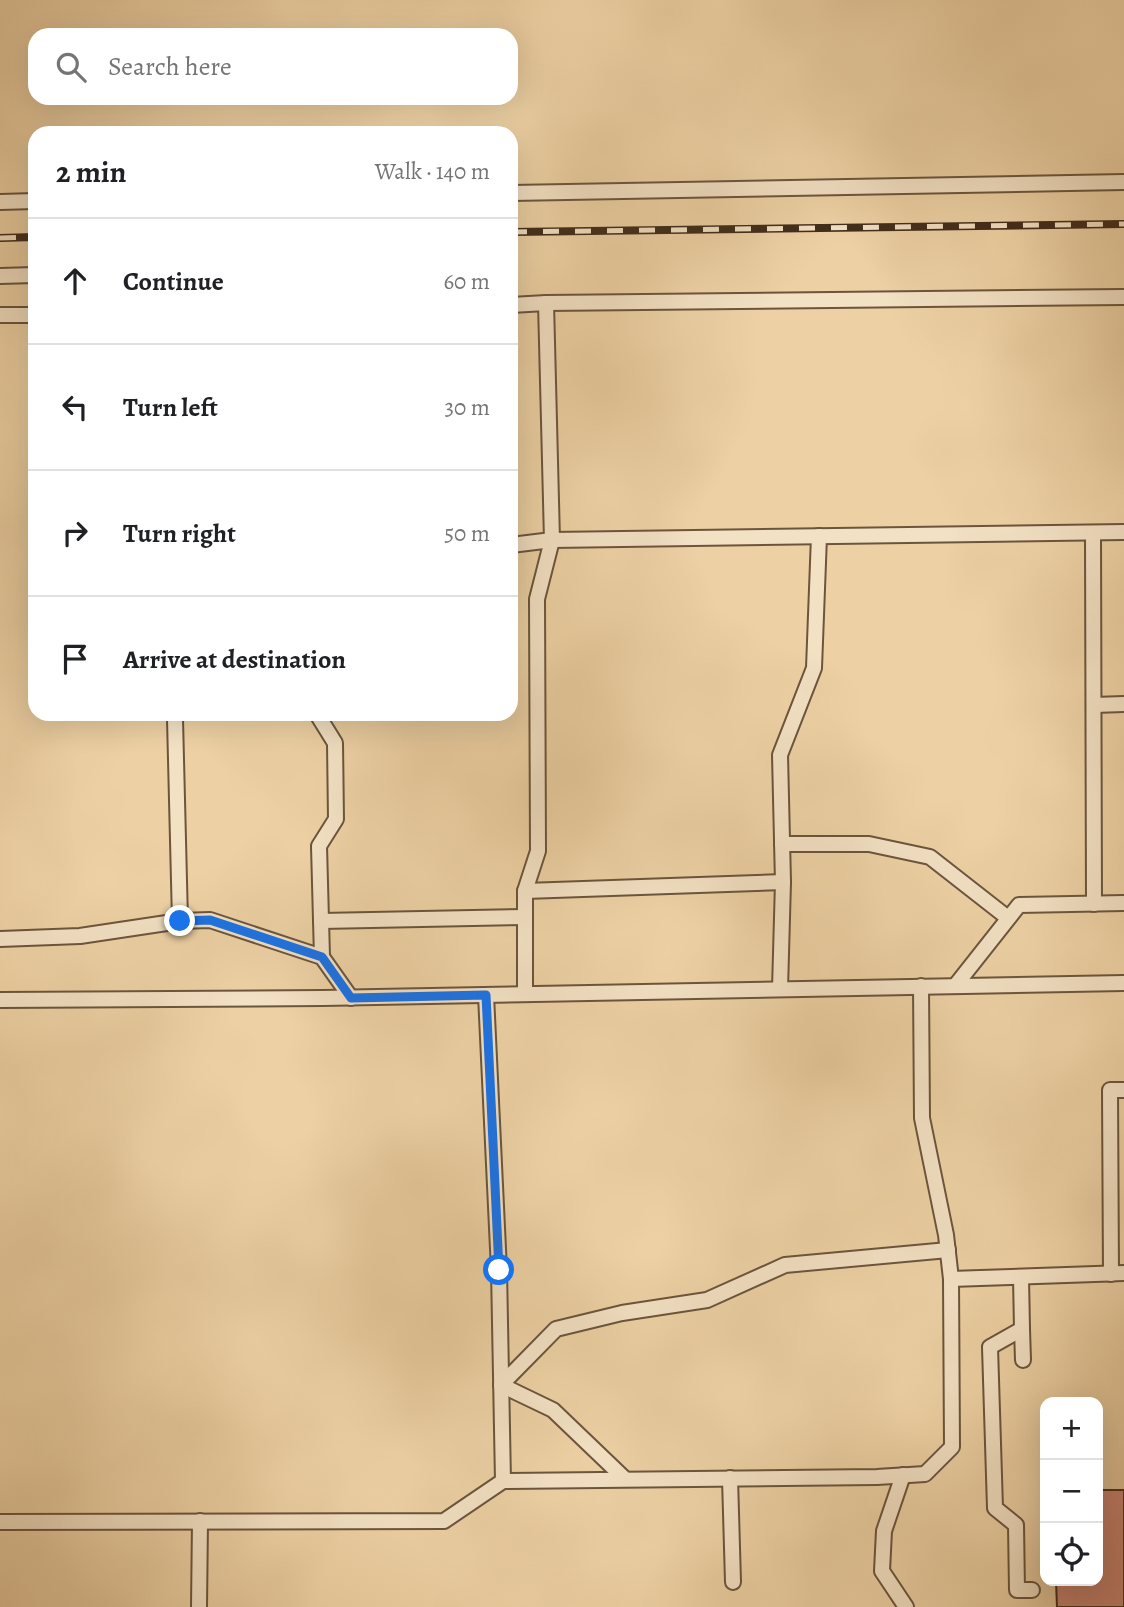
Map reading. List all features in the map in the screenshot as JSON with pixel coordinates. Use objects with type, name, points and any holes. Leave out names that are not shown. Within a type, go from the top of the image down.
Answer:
[{"type":"lane","points":[[518,193],[1124,182]]},
{"type":"lane","points":[[0,202],[28,201]]},
{"type":"lane","points":[[0,276],[28,275]]},
{"type":"lane","points":[[518,304],[1124,297]]},
{"type":"lane","points":[[525,994],[525,891],[538,851],[537,599],[552,540],[546,303]]},
{"type":"lane","points":[[0,315],[28,315]]},
{"type":"lane","points":[[518,544],[552,540],[1124,532]]},
{"type":"lane","points":[[1093,533],[1094,904]]},
{"type":"lane","points":[[780,989],[783,882],[780,755],[814,668],[820,536]]},
{"type":"lane","points":[[1094,705],[1124,704]]},
{"type":"lane","points":[[175,721],[180,921]]},
{"type":"lane","points":[[321,721],[335,743],[336,819],[320,846],[322,957],[351,998]]},
{"type":"lane","points":[[782,844],[869,844],[930,857],[1008,918]]},
{"type":"lane","points":[[525,891],[783,882]]},
{"type":"lane","points":[[955,986],[1019,905],[1124,903]]},
{"type":"lane","points":[[321,921],[525,917]]},
{"type":"lane","points":[[0,939],[80,936],[180,921],[210,920],[322,957]]},
{"type":"lane","points":[[0,1000],[351,998],[1124,983]]},
{"type":"lane","points":[[0,1522],[444,1521],[503,1481],[925,1474],[952,1447],[951,1279],[948,1250],[922,1118],[921,986]]},
{"type":"lane","points":[[486,995],[499,1256],[503,1481]]},
{"type":"lane","points":[[951,1279],[1118,1273],[1110,1090],[1124,1090]]},
{"type":"lane","points":[[501,1385],[556,1329],[622,1314],[707,1300],[785,1265],[948,1250]]},
{"type":"lane","points":[[1021,1277],[1023,1360]]},
{"type":"lane","points":[[1022,1329],[990,1347],[995,1508],[1016,1525],[1017,1591],[1032,1591]]},
{"type":"lane","points":[[501,1385],[553,1410],[625,1479]]},
{"type":"lane","points":[[902,1475],[884,1531],[882,1571],[906,1607]]},
{"type":"lane","points":[[730,1478],[733,1582]]},
{"type":"lane","points":[[199,1607],[200,1521]]},
{"type":"building","points":[[1103,1490],[1124,1490],[1124,1607],[1057,1607],[1056,1586],[1103,1586]]},
{"type":"railway","points":[[518,232],[1124,224]]},
{"type":"railway","points":[[0,238],[28,237]]},
{"type":"route","points":[[180,921],[210,920],[322,957],[351,998],[486,995],[499,1270]]}]
